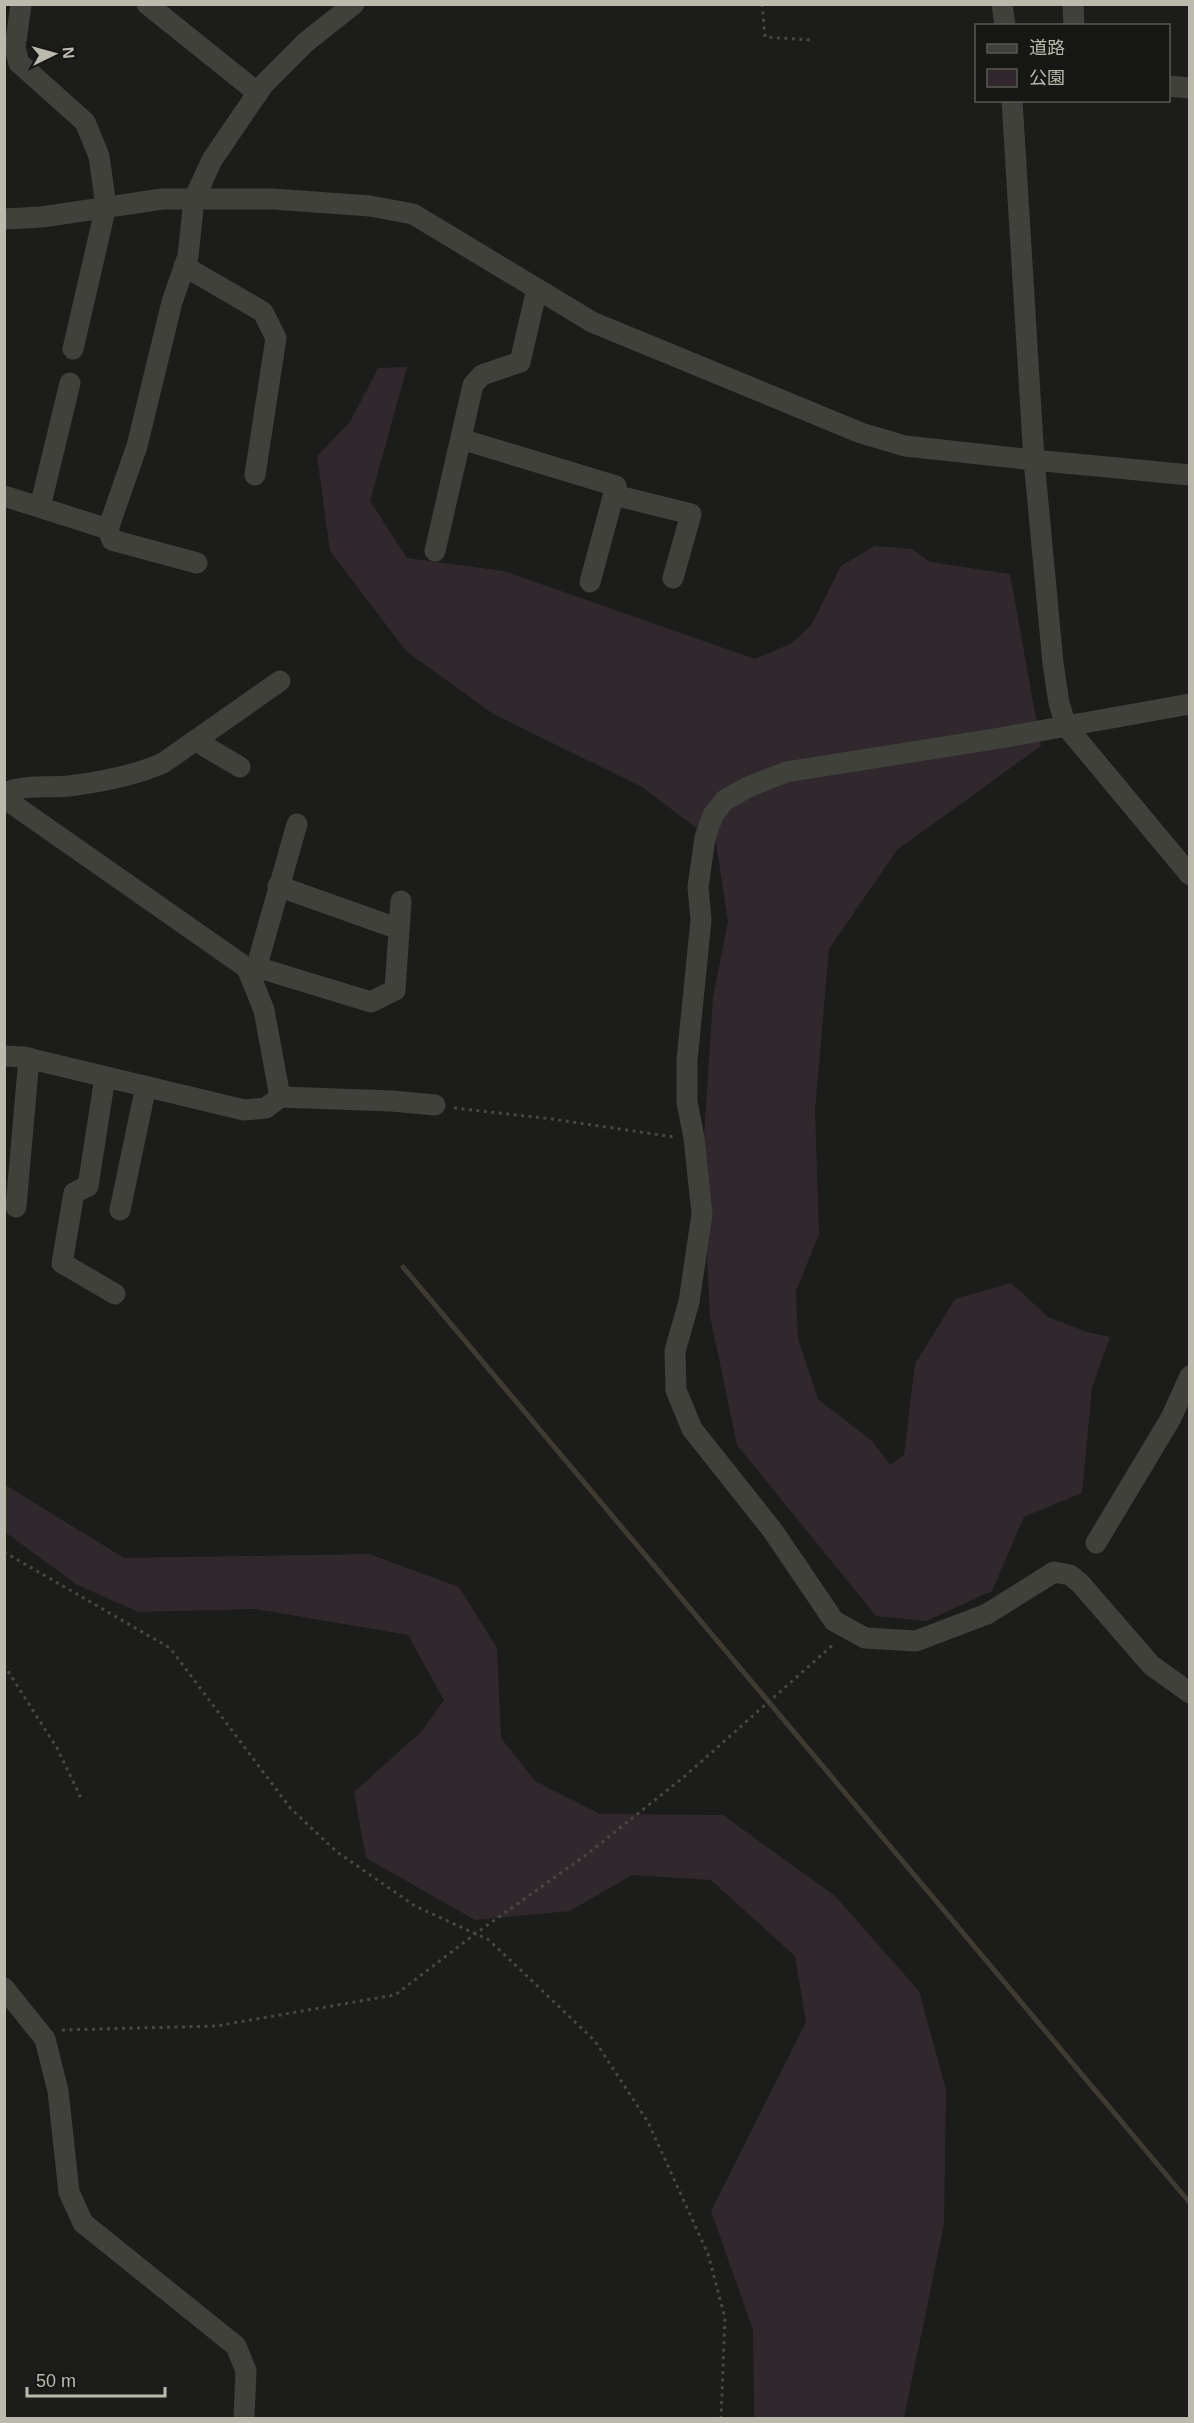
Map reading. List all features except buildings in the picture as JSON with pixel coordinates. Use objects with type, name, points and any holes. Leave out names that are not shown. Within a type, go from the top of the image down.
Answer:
[{"type":"street","points":[[21,4],[15,48],[20,63],[85,122],[99,156],[106,206],[74,350]]},
{"type":"street","points":[[147,4],[258,93]]},
{"type":"street","points":[[196,563],[112,540],[108,529],[137,446],[172,302],[188,256],[194,199],[212,160],[258,93],[306,42],[354,4]]},
{"type":"street","points":[[1002,4],[1005,24]]},
{"type":"street","points":[[1073,4],[1074,24]]},
{"type":"street","points":[[1170,86],[1190,88]]},
{"type":"street","points":[[1012,102],[1034,460],[1053,663],[1059,703],[1066,726],[1190,875]]},
{"type":"street","points":[[4,219],[42,217],[162,199],[273,199],[370,206],[413,214],[592,322],[861,433],[905,446],[1190,475]]},
{"type":"street","points":[[184,266],[263,312],[276,338],[255,476]]},
{"type":"street","points":[[435,551],[473,385],[482,375],[520,362],[537,290]]},
{"type":"street","points":[[40,507],[70,383]]},
{"type":"street","points":[[461,439],[616,486],[590,582]]},
{"type":"street","points":[[614,495],[691,514],[673,578]]},
{"type":"street","points":[[4,496],[108,529]]},
{"type":"street","points":[[4,793],[14,789],[67,786],[142,773],[163,763],[196,741],[280,681]]},
{"type":"street","points":[[1190,704],[786,772],[748,787],[725,800],[713,815],[705,838],[698,887],[701,920],[687,1060],[687,1102],[695,1141],[702,1214],[689,1302],[675,1351],[676,1390],[692,1429],[773,1531],[834,1621],[849,1631],[865,1638],[916,1641],[987,1614],[1054,1572],[1070,1575],[1080,1583],[1151,1665],[1190,1693]]},
{"type":"street","points":[[196,741],[240,767]]},
{"type":"street","points":[[4,798],[251,968],[266,970],[371,1002],[395,990],[401,901]]},
{"type":"street","points":[[280,1096],[264,1010],[251,968],[297,824]]},
{"type":"street","points":[[279,886],[399,929]]},
{"type":"street","points":[[4,1056],[29,1058],[244,1110],[266,1107],[280,1096],[392,1101],[435,1106]]},
{"type":"street","points":[[16,1207],[29,1058]]},
{"type":"street","points":[[105,1077],[88,1186],[74,1193],[62,1263],[115,1294]]},
{"type":"street","points":[[120,1210],[146,1086]]},
{"type":"street","points":[[1096,1543],[1180,1420],[1190,1376]]},
{"type":"street","points":[[4,1988],[45,2039],[58,2091],[69,2192],[83,2223],[236,2346],[246,2371],[244,2418]]},
{"type":"path","points":[[762,4],[765,37],[810,40]]},
{"type":"path","points":[[435,1106],[552,1119],[695,1141]]},
{"type":"path","points":[[4,1552],[170,1648],[299,1816],[337,1852],[415,1906],[489,1940],[595,2041],[648,2122],[708,2254],[725,2318],[722,2418]]},
{"type":"path","points":[[40,2030],[216,2026],[395,1995],[475,1934],[586,1855],[686,1776],[849,1631]]},
{"type":"path","points":[[4,1665],[57,1748],[82,1800]]},
{"type":"green space","points":[[407,367],[370,501],[407,558],[504,571],[755,659],[792,643],[812,624],[841,566],[875,546],[912,549],[930,562],[1010,574],[1041,746],[897,850],[829,949],[815,1111],[819,1234],[796,1291],[798,1339],[818,1399],[872,1441],[890,1465],[904,1455],[915,1364],[955,1299],[1011,1283],[1048,1317],[1087,1332],[1110,1337],[1092,1388],[1082,1493],[1024,1517],[992,1591],[926,1621],[876,1616],[737,1445],[710,1316],[702,1166],[713,998],[728,921],[716,843],[642,787],[493,714],[406,651],[330,551],[317,456],[350,422],[378,368]]},
{"type":"green space","points":[[4,1484],[124,1558],[369,1554],[459,1587],[497,1648],[501,1738],[535,1781],[600,1814],[723,1815],[835,1896],[919,1991],[946,2090],[944,2224],[904,2418],[754,2418],[753,2330],[711,2211],[806,2022],[795,1956],[711,1880],[632,1875],[570,1911],[475,1920],[366,1858],[354,1792],[421,1732],[444,1700],[408,1635],[256,1609],[138,1612],[76,1584],[5,1532]]},
{"type":"waterway","points":[[403,1267],[1190,2203]]}]
